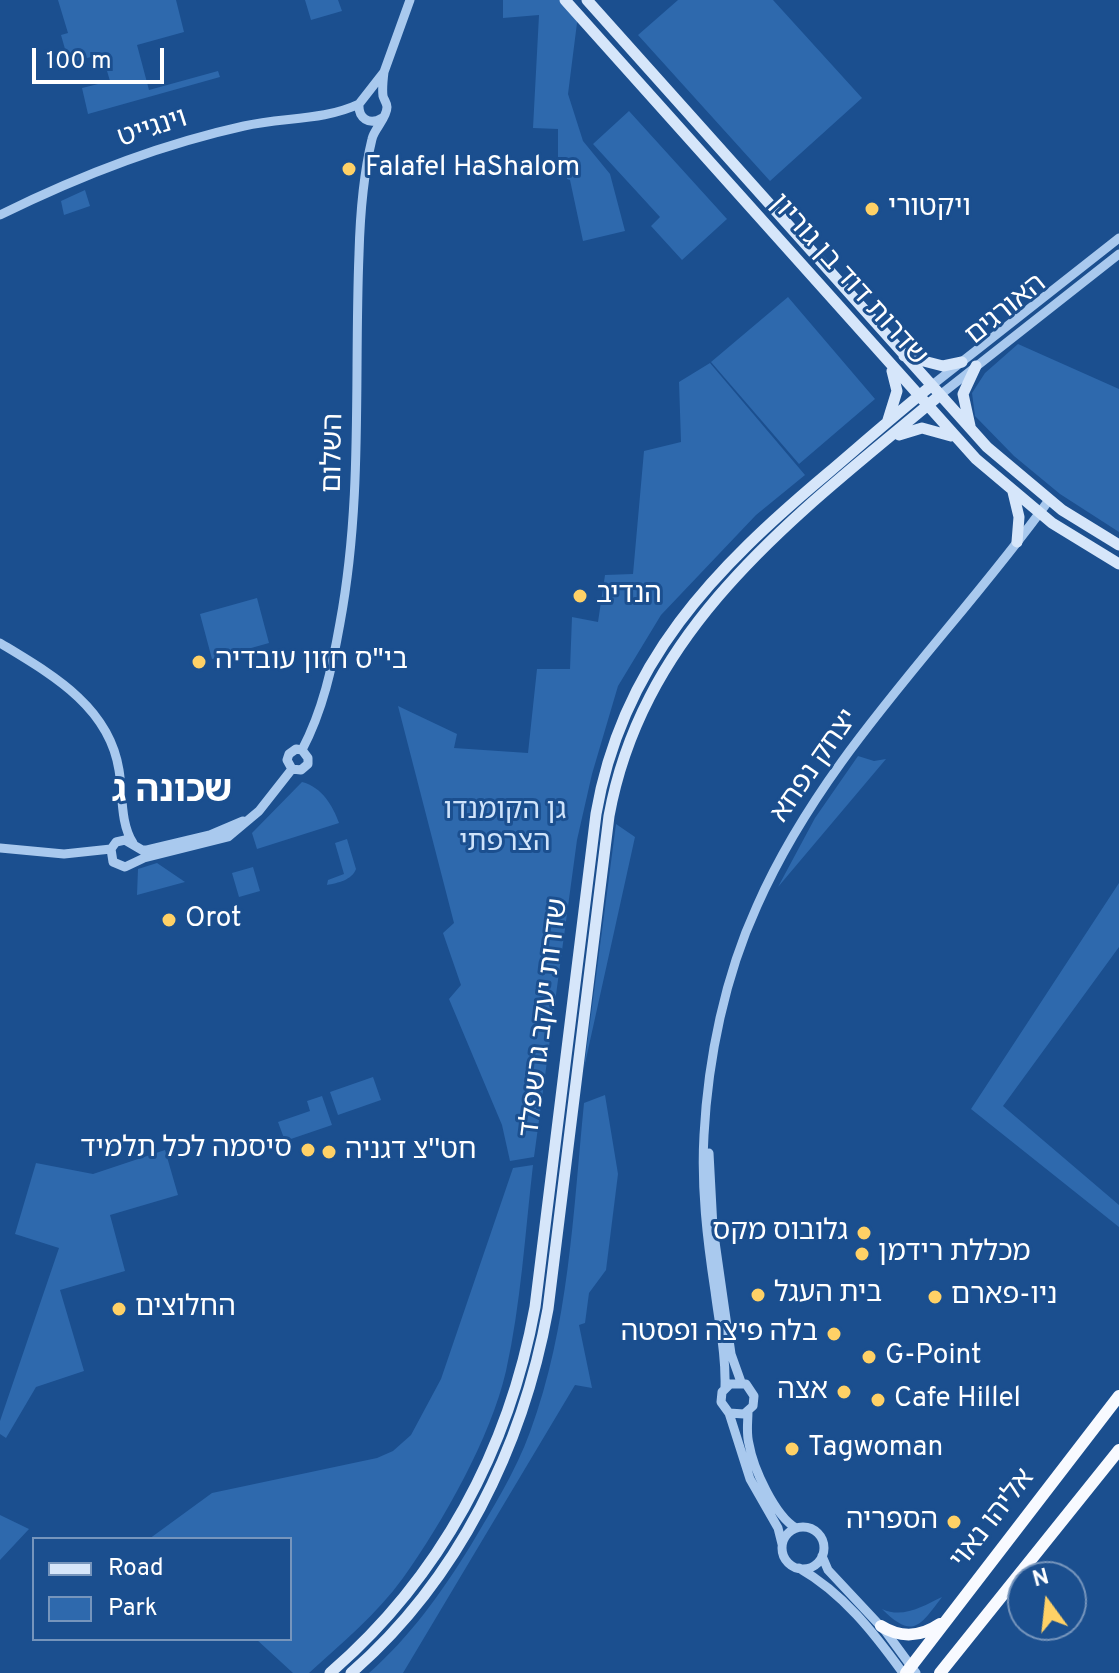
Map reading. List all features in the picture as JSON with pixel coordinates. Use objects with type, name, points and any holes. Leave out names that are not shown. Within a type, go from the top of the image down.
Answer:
[{"type":"highway","name":"אליהו נאוי","points":[[909,1671],[1119,1396]]},
{"type":"highway","name":"אליהו נאוי","points":[[940,1673],[1119,1450]]},
{"type":"highway","points":[[881,1626],[890,1632],[911,1636],[933,1629],[949,1618]]},
{"type":"main road","name":"שדרות דוד בן גוריון","points":[[565,0],[955,437],[1040,513],[1119,564]]},
{"type":"main road","name":"שדרות דוד בן גוריון","points":[[587,0],[972,431],[1049,500],[1119,545]]},
{"type":"main road","points":[[904,356],[943,366],[962,362]]},
{"type":"main road","points":[[886,423],[897,391],[891,366]]},
{"type":"main road","points":[[972,431],[963,394],[976,366]]},
{"type":"main road","name":"שדרות יעקב גרשפלד","points":[[330,1673],[382,1624],[438,1553],[476,1486],[505,1422],[518,1382],[535,1307],[596,814],[612,746],[626,712],[659,651],[707,586],[785,509],[918,396],[935,391]]},
{"type":"main road","name":"האורגים","points":[[927,406],[935,391]]},
{"type":"main road","name":"שדרות יעקב גרשפלד","points":[[351,1673],[392,1633],[449,1561],[488,1492],[518,1427],[532,1386],[548,1309],[609,816],[625,751],[639,717],[670,658],[733,577],[794,519],[927,406]]},
{"type":"main road","points":[[887,440],[922,428],[955,437]]},
{"type":"main road","points":[[1013,492],[1019,517],[1017,542]]},
{"type":"street","points":[[384,72],[387,107],[382,118],[373,122],[363,118],[362,100],[384,72],[410,0]]},
{"type":"street","points":[[362,100],[372,93],[384,98]]},
{"type":"street","name":"וינגייט","points":[[328,114],[362,100]]},
{"type":"street","name":"וינגייט","points":[[0,215],[83,177],[244,125],[328,114],[363,118]]},
{"type":"street","name":"השלום","points":[[363,118],[369,149]]},
{"type":"street","name":"השלום","points":[[259,811],[292,769],[287,760],[289,754],[293,750],[302,750],[316,722],[326,693],[343,607],[356,510],[359,252],[369,149],[374,129],[382,118]]},
{"type":"street","name":"האורגים","points":[[935,391],[962,362],[1119,238]]},
{"type":"street","name":"האורגים","points":[[935,391],[976,366],[1119,254]]},
{"type":"street","name":"יצחק נפחא","points":[[725,1387],[724,1355],[706,1229],[703,1184],[707,1104],[716,1042],[745,932],[777,866],[812,805],[851,750],[1049,500]]},
{"type":"street","points":[[0,643],[76,694],[99,719],[115,753],[125,819],[138,854],[134,864]]},
{"type":"street","points":[[79,853],[114,846],[125,840],[147,850],[210,835],[259,811]]},
{"type":"street","points":[[0,848],[105,857],[121,867],[144,858],[228,837],[259,811]]},
{"type":"street","points":[[113,862],[114,846],[123,834],[125,819]]},
{"type":"street","name":"יצחק נפחא","points":[[707,1104],[713,1228],[731,1354],[741,1382]]},
{"type":"street","points":[[729,1413],[739,1415],[753,1406],[754,1396],[750,1387],[741,1382],[725,1387],[721,1402],[729,1413],[750,1479],[778,1528],[787,1562],[818,1580],[852,1609],[909,1671]]},
{"type":"street","points":[[748,1411],[749,1445],[759,1475],[782,1515],[796,1528]]},
{"type":"street","points":[[782,1544],[787,1534],[796,1528],[809,1527],[819,1534],[824,1545],[822,1556],[813,1566],[799,1568]]},
{"type":"street","points":[[822,1556],[834,1578],[881,1626],[909,1671]]},
{"type":"green space","points":[[58,0],[176,0],[184,32],[137,45],[149,90],[218,71],[220,77],[88,114],[82,88],[110,81],[102,54],[69,63],[61,35],[68,33]]},
{"type":"green space","points":[[305,0],[338,0],[342,11],[311,20]]},
{"type":"green space","points":[[503,0],[565,0],[578,15],[568,94],[583,141],[610,174],[625,231],[583,241],[570,180],[567,179],[566,157],[558,157],[558,129],[533,128],[539,15],[503,18]]},
{"type":"green space","points":[[678,0],[773,0],[862,98],[770,181],[638,35]]},
{"type":"green space","points":[[629,111],[727,219],[682,260],[651,226],[660,217],[593,144]]},
{"type":"green space","points":[[85,190],[90,206],[64,215],[61,201]]},
{"type":"green space","points":[[788,297],[875,399],[799,464],[711,362]]},
{"type":"green space","points":[[1018,344],[1119,389],[1119,532],[1060,494],[1014,456],[975,416],[972,393],[985,373]]},
{"type":"green space","name":"גן הקומנדו הצרפתי","points":[[710,363],[805,475],[756,515],[661,615],[618,686],[592,774],[577,840],[534,1157],[510,1161],[502,1125],[449,999],[461,985],[443,933],[454,923],[398,706],[457,734],[454,748],[528,753],[537,669],[570,669],[572,617],[598,622],[605,575],[633,574],[644,451],[681,442],[679,382]]},
{"type":"green space","points":[[257,598],[269,643],[212,659],[200,614]]},
{"type":"green space","points":[[858,756],[874,761],[886,759],[778,887],[815,818]]},
{"type":"green space","points":[[302,782],[326,798],[339,823],[257,849],[252,833]]},
{"type":"green space","points":[[616,824],[635,837],[584,1068]]},
{"type":"green space","points":[[347,839],[356,869],[348,878],[327,885],[328,880],[344,874],[335,843]]},
{"type":"green space","points":[[157,863],[185,882],[137,895],[138,869]]},
{"type":"green space","points":[[253,867],[260,891],[239,897],[232,873]]},
{"type":"green space","points":[[1119,883],[1119,947],[1003,1106],[1119,1205],[1119,1227],[971,1109]]},
{"type":"green space","points":[[373,1077],[381,1100],[338,1115],[330,1092]]},
{"type":"green space","points":[[605,1095],[618,1174],[606,1270],[589,1293],[585,1323],[579,1325],[592,1388],[575,1385],[403,1673],[369,1673],[412,1629],[449,1580],[495,1504],[524,1447],[543,1392],[561,1311],[584,1103]]},
{"type":"green space","points":[[322,1096],[332,1125],[285,1141],[278,1122],[310,1111],[307,1101]]},
{"type":"green space","points":[[165,1150],[178,1195],[110,1215],[125,1271],[60,1290],[84,1371],[36,1387],[6,1438],[0,1434],[0,1421],[59,1248],[15,1234],[36,1163],[93,1174]]},
{"type":"green space","points":[[533,1165],[519,1294],[506,1371],[477,1451],[434,1531],[393,1591],[359,1628],[309,1673],[293,1673],[258,1641],[292,1641],[292,1537],[152,1537],[212,1493],[377,1458],[393,1451],[411,1435],[441,1379],[513,1168]]},
{"type":"green space","points":[[0,1515],[29,1529],[0,1560]]},
{"type":"green space","points":[[942,1597],[915,1626],[901,1624],[882,1609],[905,1612]]},
{"type":"place","name":"Falafel HaShalom","points":[[349,169]]},
{"type":"place","name":"ויקטורי","points":[[872,209]]},
{"type":"place","name":"הנדיב","points":[[580,596]]},
{"type":"place","name":"בי\"ס חזון עובדיה","points":[[199,662]]},
{"type":"place","name":"Orot","points":[[169,920]]},
{"type":"place","name":"סיסמה לכל תלמיד","points":[[308,1150]]},
{"type":"place","name":"חט''צ דגניה","points":[[329,1152]]},
{"type":"place","name":"גלובוס מקס","points":[[864,1233]]},
{"type":"place","name":"מכללת רידמן","points":[[862,1254]]},
{"type":"place","name":"בית העגל","points":[[758,1295]]},
{"type":"place","name":"ניו-פארם","points":[[935,1297]]},
{"type":"place","name":"החלוצים","points":[[119,1309]]},
{"type":"place","name":"בלה פיצה ופסטה","points":[[834,1334]]},
{"type":"place","name":"G-Point","points":[[869,1357]]},
{"type":"place","name":"אצה","points":[[844,1392]]},
{"type":"place","name":"Cafe Hillel","points":[[878,1400]]},
{"type":"place","name":"Tagwoman","points":[[792,1449]]},
{"type":"place","name":"הספריה","points":[[954,1522]]},
{"type":"district","name":"שכונה ג","points":[[172,794]]}]
